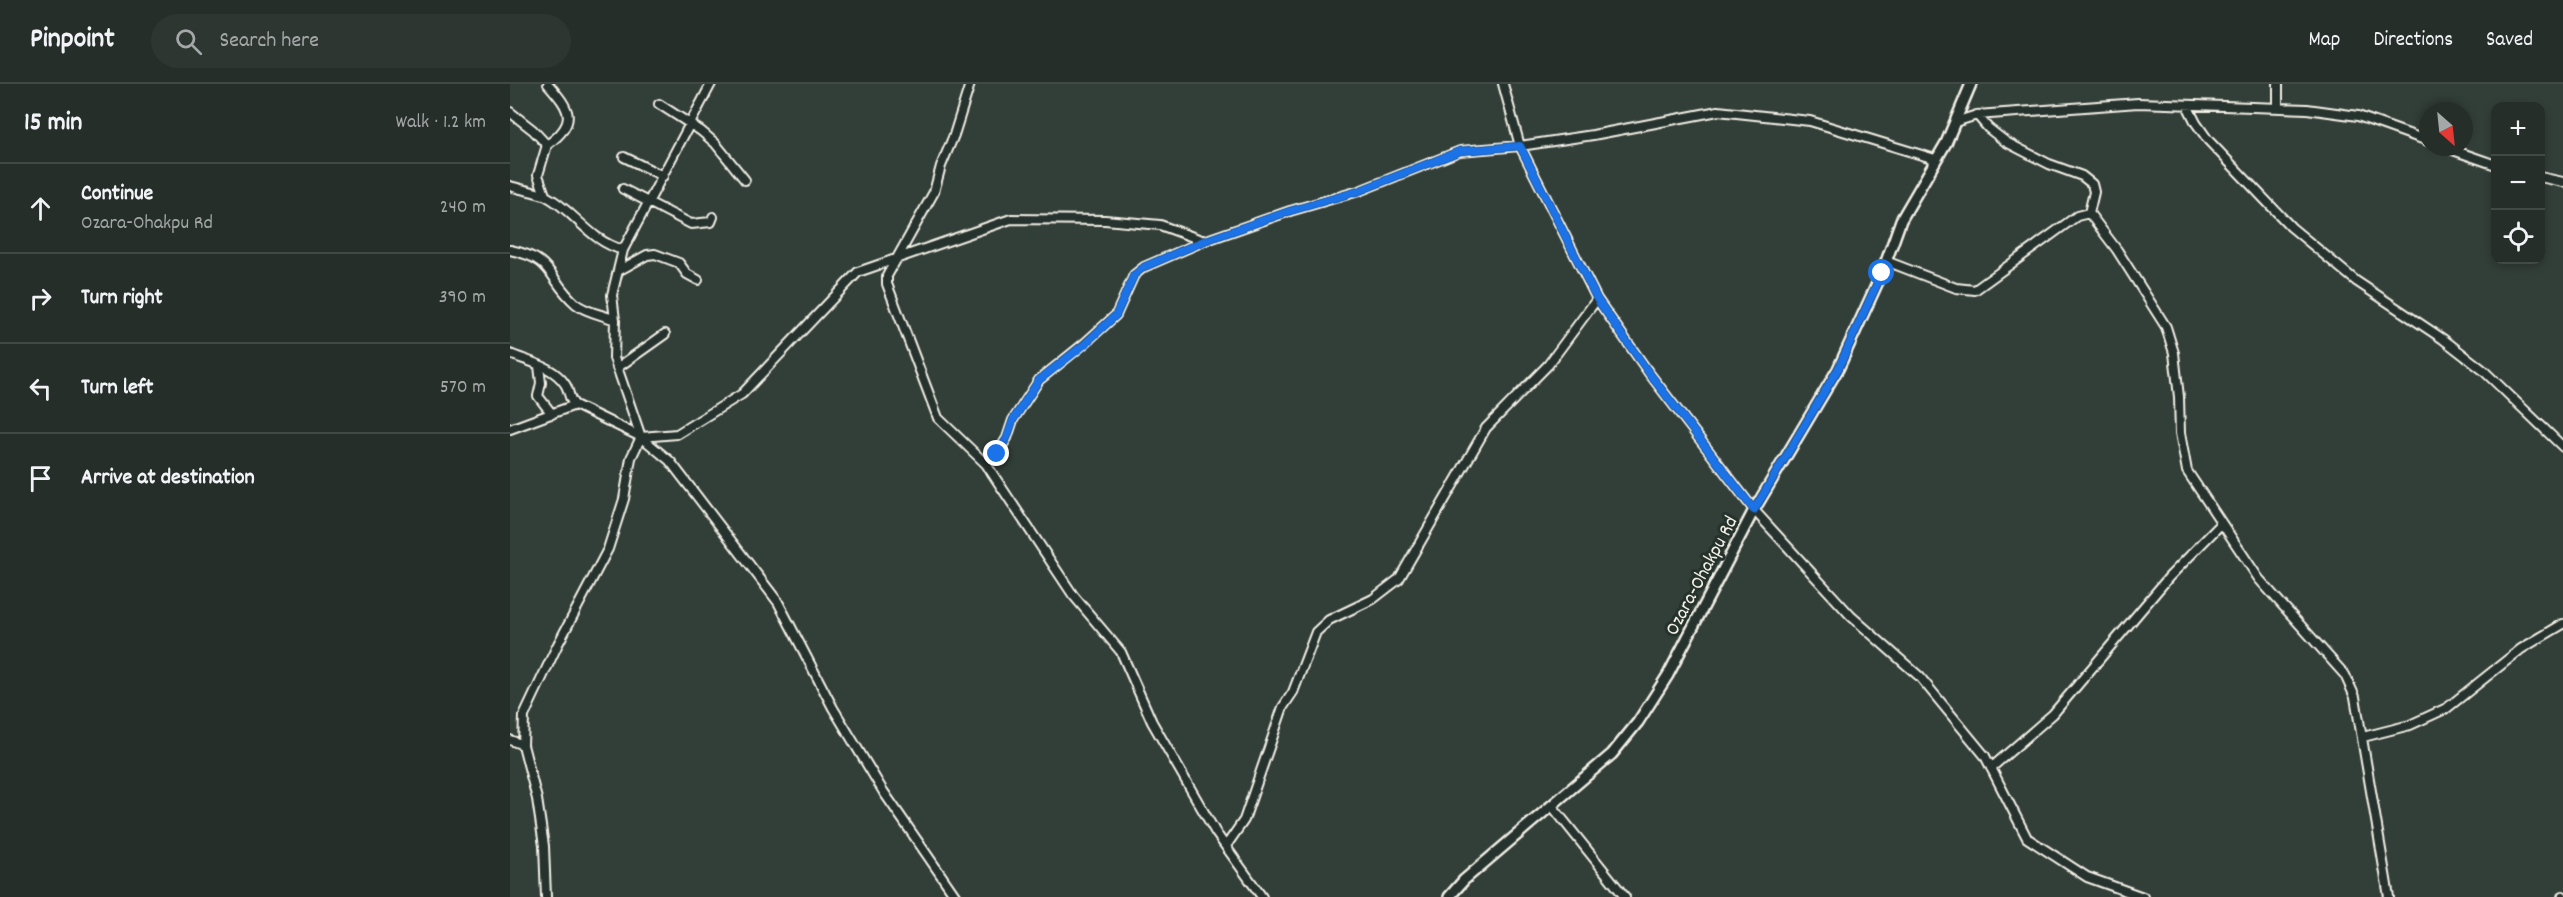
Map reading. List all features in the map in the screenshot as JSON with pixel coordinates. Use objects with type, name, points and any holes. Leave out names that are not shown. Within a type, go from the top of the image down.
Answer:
[{"type":"main road","name":"Ozara-Ohakpu Rd","points":[[1449,897],[1464,880],[1612,754],[1638,722],[1668,675],[1754,510],[1838,369],[1886,261],[1901,220],[1955,122],[1971,84]]},
{"type":"street","points":[[548,84],[566,104],[568,114],[564,131],[547,145],[538,175],[545,195],[592,235],[623,250]]},
{"type":"street","points":[[546,897],[544,846],[539,811],[523,744],[524,716],[556,646],[608,549],[624,499],[631,458],[641,437],[614,358],[615,320],[612,295],[623,250],[711,84]]},
{"type":"street","points":[[970,84],[934,192],[887,276],[887,284],[938,418],[986,464],[1073,595],[1121,652],[1152,722],[1226,846],[1262,897]]},
{"type":"street","points":[[1503,84],[1520,146],[1597,299],[1649,373],[1754,510],[1851,616],[1920,677],[1985,756],[2027,838],[2087,877],[2143,897]]},
{"type":"street","points":[[2277,84],[2278,108]]},
{"type":"street","points":[[1955,122],[1977,115],[2138,103],[2278,108],[2358,116],[2419,138]]},
{"type":"street","points":[[659,104],[701,131],[715,143],[745,180]]},
{"type":"street","points":[[2187,105],[2208,140],[2290,227],[2356,281],[2443,339],[2483,370],[2563,447]]},
{"type":"street","points":[[986,464],[1002,446],[1013,420],[1039,380],[1085,344],[1116,315],[1134,275],[1144,267],[1204,241],[1290,211],[1359,191],[1460,151],[1520,146],[1718,111],[1810,121],[1935,159]]},
{"type":"street","points":[[510,112],[533,130],[547,145]]},
{"type":"street","points":[[1977,115],[1988,128],[2006,142],[2049,164],[2082,176],[2092,184],[2094,192],[2089,213]]},
{"type":"street","points":[[2470,156],[2491,163]]},
{"type":"street","points":[[624,157],[663,176]]},
{"type":"street","points":[[2545,178],[2563,182]]},
{"type":"street","points":[[510,186],[545,195]]},
{"type":"street","points":[[623,189],[691,224],[711,222],[713,217]]},
{"type":"street","points":[[1886,261],[1956,288],[1975,290],[2077,216],[2089,213]]},
{"type":"street","points":[[2089,213],[2117,250],[2166,327],[2174,353],[2180,433],[2187,471],[2276,601],[2344,675],[2355,696],[2389,897]]},
{"type":"street","points":[[641,437],[677,434],[742,394],[858,272],[1011,219],[1105,220],[1160,225],[1204,241]]},
{"type":"street","points":[[510,250],[530,254],[541,261],[577,306],[615,320]]},
{"type":"street","points":[[618,272],[647,255],[655,254],[679,263],[687,274],[698,280]]},
{"type":"street","points":[[1226,846],[1245,820],[1283,707],[1293,692],[1316,632],[1329,620],[1373,599],[1399,579],[1486,428],[1548,365],[1597,299]]},
{"type":"street","points":[[617,368],[665,334]]},
{"type":"street","points":[[510,354],[552,370],[566,385],[571,402],[641,437],[670,461],[778,602],[833,708],[883,791],[956,897]]},
{"type":"street","points":[[539,366],[541,383],[538,396],[552,414]]},
{"type":"street","points":[[510,429],[575,405]]},
{"type":"street","points":[[1991,768],[2053,714],[2169,577],[2222,524]]},
{"type":"street","points":[[2363,737],[2410,725],[2447,708],[2520,649],[2563,624]]},
{"type":"street","points":[[510,740],[523,744]]},
{"type":"street","points":[[1552,806],[1625,897]]},
{"type":"route","points":[[997,454],[1007,438],[1013,420],[1039,380],[1101,331],[1116,315],[1134,275],[1144,267],[1204,241],[1290,211],[1359,191],[1460,151],[1520,146],[1597,299],[1649,373],[1754,510],[1838,369],[1882,273]]}]
